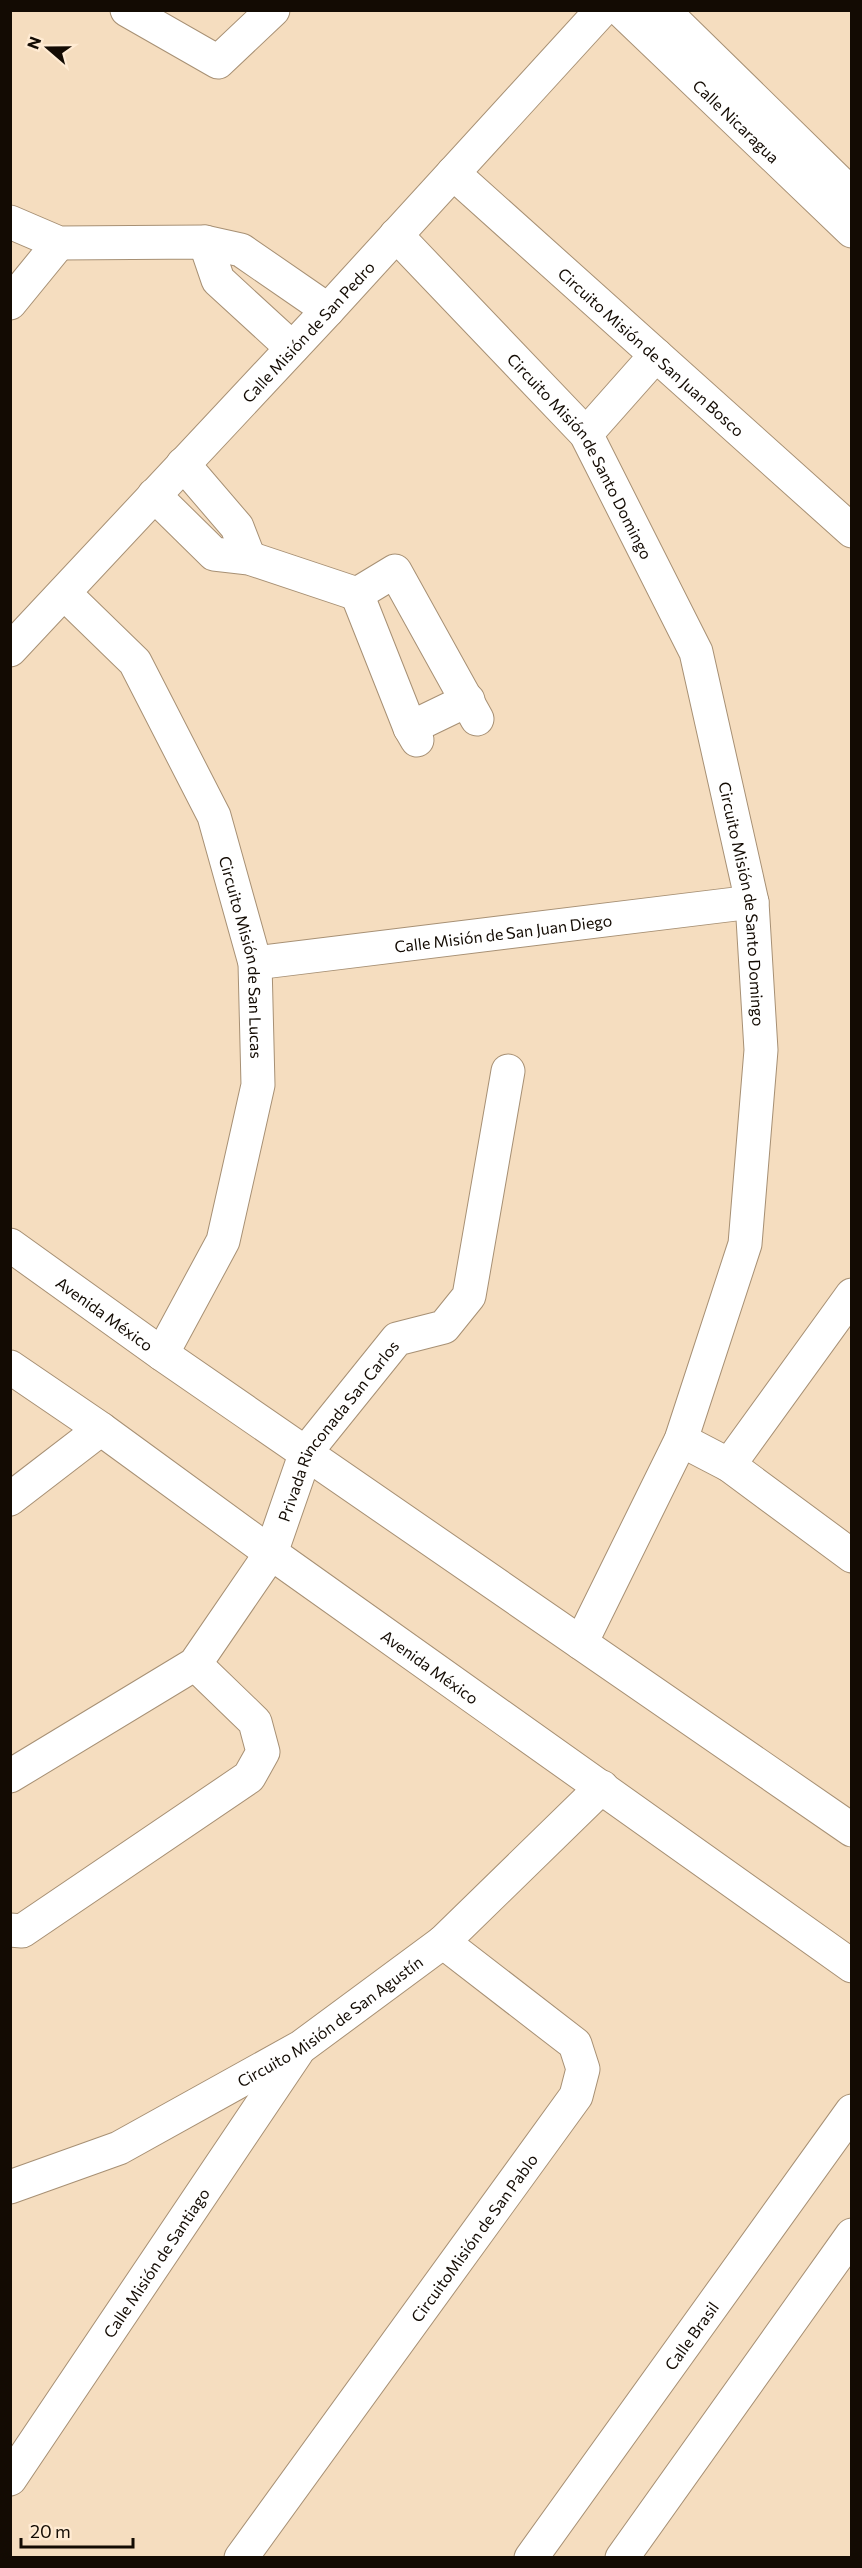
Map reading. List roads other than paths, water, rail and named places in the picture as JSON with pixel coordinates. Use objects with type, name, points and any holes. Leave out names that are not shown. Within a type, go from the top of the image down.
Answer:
[{"type":"street","points":[[127,10],[219,62],[273,10]]},
{"type":"street","name":"Calle Misión de San Pedro","points":[[17,630],[64,593],[328,310],[602,10]]},
{"type":"street","name":"Calle Nicaragua","points":[[621,10],[852,231]]},
{"type":"street","name":"Calle Nicaragua","points":[[663,10],[852,195]]},
{"type":"street","name":"Circuito Misión de San Juan Bosco","points":[[453,173],[852,531]]},
{"type":"street","points":[[10,222],[59,243],[205,242],[241,250],[328,310]]},
{"type":"street","name":"Circuito Misión de Santo Domingo","points":[[396,235],[586,434],[696,652],[752,902],[761,1050],[745,1244],[681,1440],[581,1643]]},
{"type":"street","points":[[205,242],[219,280],[292,348]]},
{"type":"street","points":[[10,303],[59,243]]},
{"type":"street","points":[[586,434],[657,356]]},
{"type":"street","points":[[183,464],[237,527],[249,558]]},
{"type":"street","points":[[154,495],[214,554],[249,558],[357,594],[414,734],[473,709],[395,570],[357,594]]},
{"type":"street","name":"Circuito Misión de San Lucas","points":[[64,593],[135,662],[214,816],[255,963],[258,1085],[223,1241],[162,1354]]},
{"type":"street","name":"Calle Misión de San Juan Diego","points":[[255,963],[752,902]]},
{"type":"street","name":"Privada Rinconada San Carlos","points":[[195,1664],[271,1553],[306,1452],[397,1339],[444,1327],[468,1296],[508,1071]]},
{"type":"street","name":"Avenida México","points":[[10,1245],[162,1354],[852,1830]]},
{"type":"street","points":[[729,1465],[852,1295]]},
{"type":"street","name":"Avenida México","points":[[10,1367],[101,1429],[271,1553],[852,1966]]},
{"type":"street","points":[[10,1499],[101,1429]]},
{"type":"street","points":[[681,1440],[729,1465],[852,1556]]},
{"type":"street","points":[[10,1776],[195,1664],[255,1722],[263,1752],[249,1777],[22,1931],[10,1930]]},
{"type":"street","name":"Circuito Misión de San Agustín","points":[[10,2187],[119,2148],[301,2047],[443,1942],[602,1787]]},
{"type":"street","name":"CircuitoMisión de San Pablo","points":[[241,2558],[576,2096],[583,2069],[575,2044],[443,1942]]},
{"type":"street","name":"Calle Misión de Santiago","points":[[10,2479],[301,2047]]},
{"type":"street","name":"Calle Brasil","points":[[531,2558],[852,2111]]},
{"type":"street","points":[[622,2558],[852,2235]]}]
